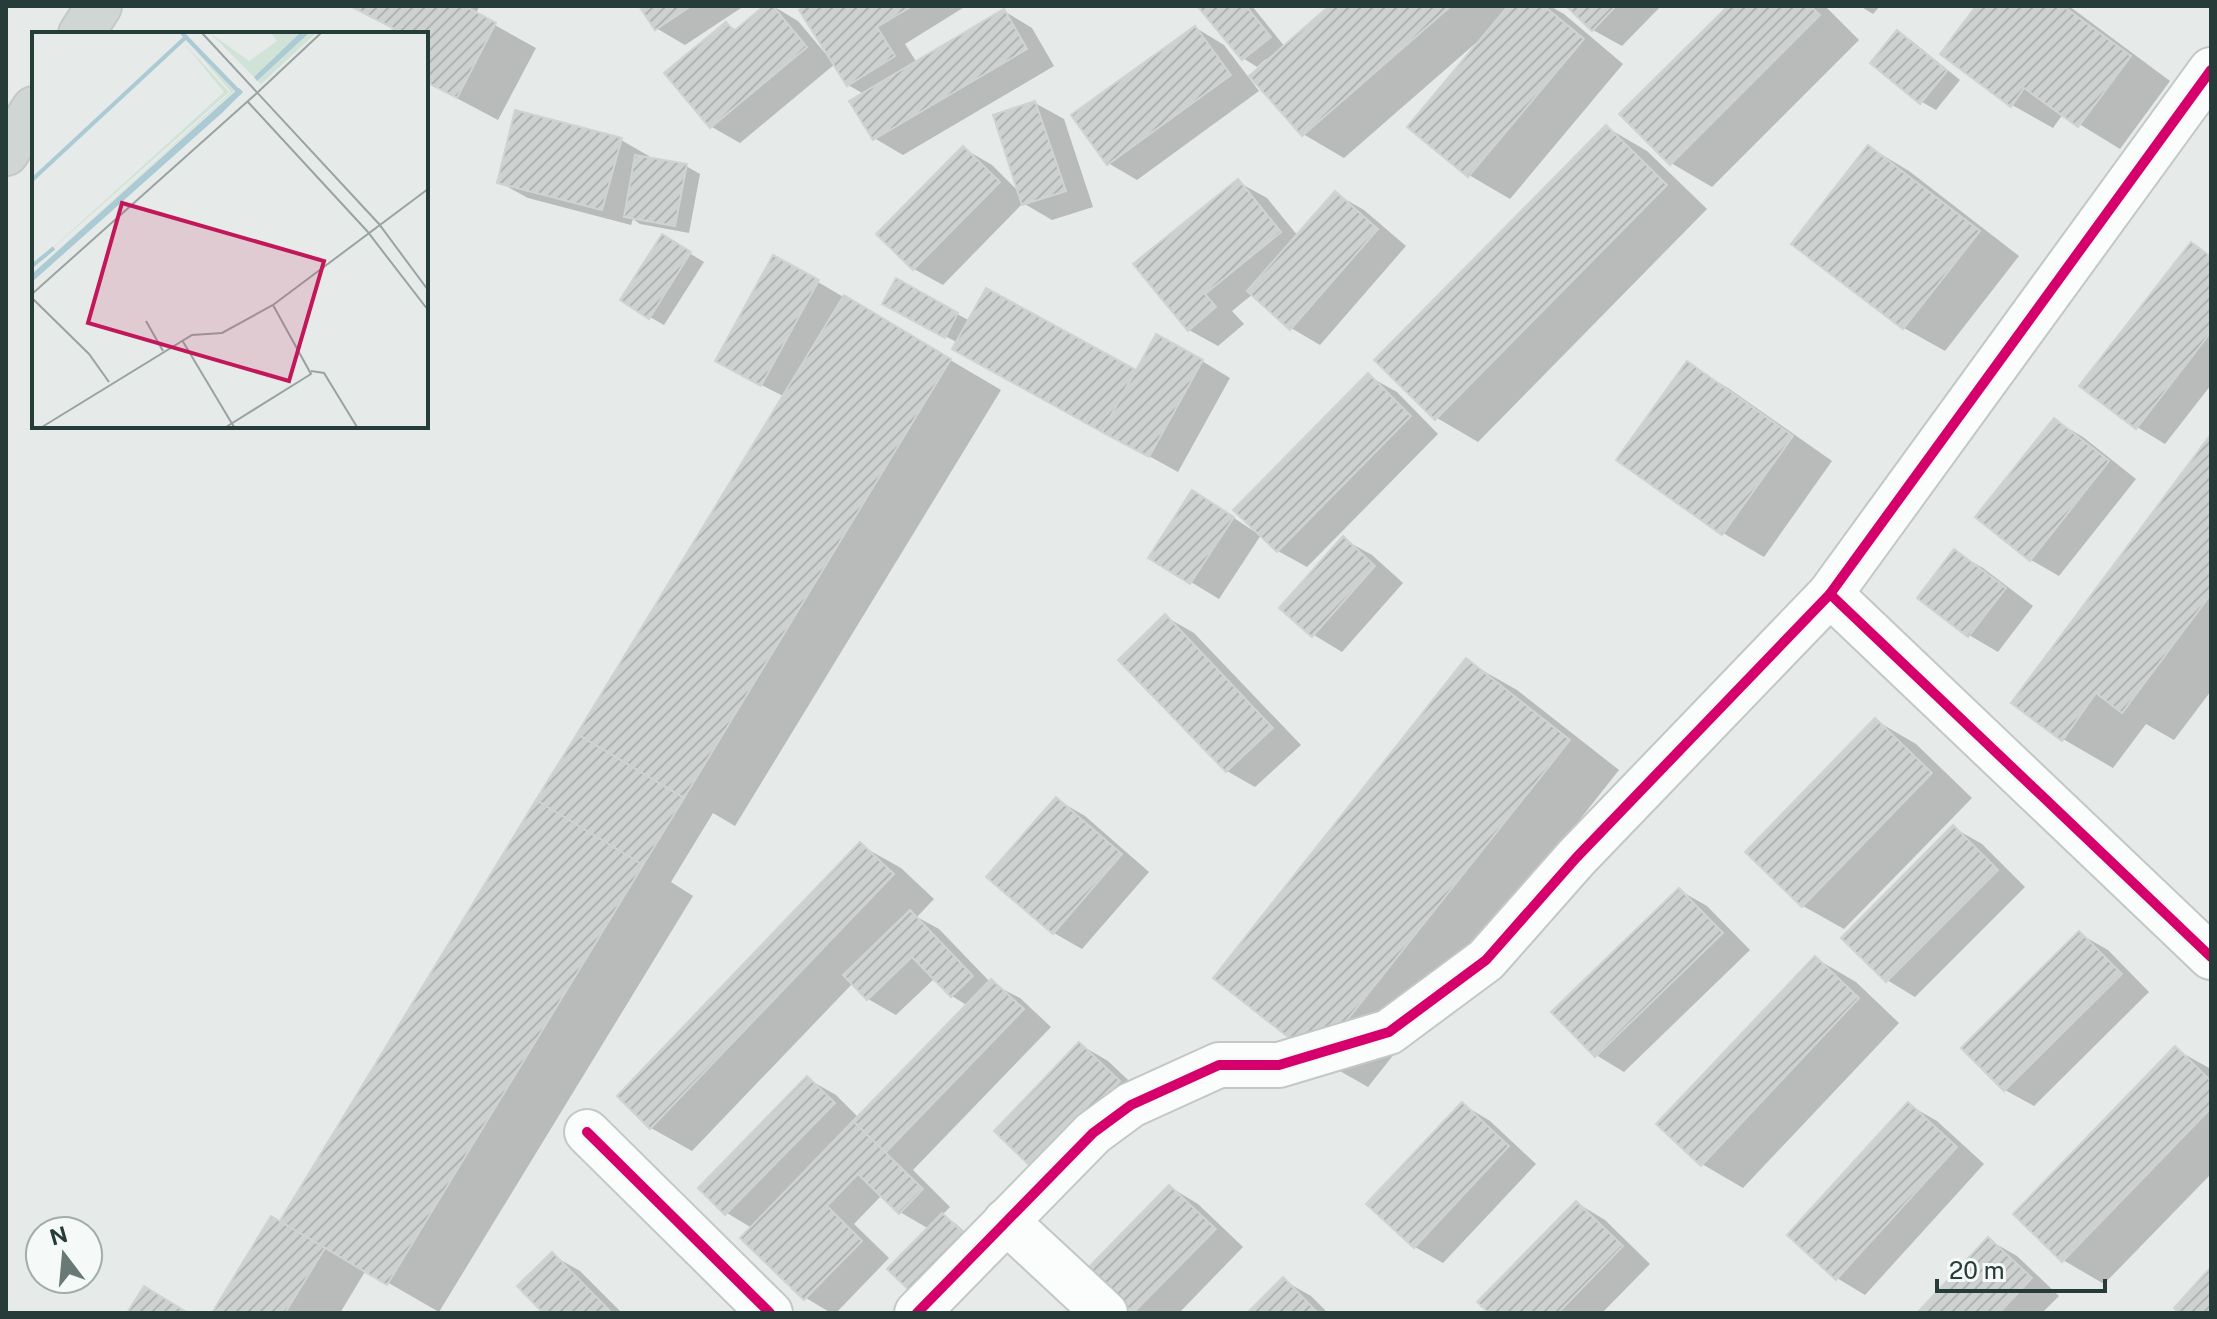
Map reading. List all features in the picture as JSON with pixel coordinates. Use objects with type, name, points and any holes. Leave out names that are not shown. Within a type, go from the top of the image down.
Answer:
[{"type":"main road","points":[[82,32],[99,6]]},
{"type":"main road","points":[[6,153],[32,112]]},
{"type":"street","points":[[917,1313],[1093,1133],[1131,1105],[1219,1065],[1279,1065],[1389,1032],[1486,960],[1576,858],[1830,594],[2211,70]]},
{"type":"street","points":[[1830,594],[2211,957]]},
{"type":"street","points":[[587,1132],[770,1313]]},
{"type":"street","points":[[1006,1221],[1105,1313]]},
{"type":"building","points":[[350,6],[465,6],[496,23],[457,98],[428,83],[428,32],[391,32],[393,28]]},
{"type":"building","points":[[639,6],[691,6],[655,30]]},
{"type":"building","points":[[764,6],[773,6],[807,47],[710,128],[664,73],[726,22],[734,31]]},
{"type":"building","points":[[805,6],[912,6],[877,27],[895,56],[847,86],[799,10]]},
{"type":"building","points":[[1246,6],[1271,37],[1242,60],[1198,7]]},
{"type":"building","points":[[1329,6],[1451,6],[1302,136],[1249,76]]},
{"type":"building","points":[[1508,6],[1544,6],[1584,39],[1468,177],[1407,127]]},
{"type":"building","points":[[1566,6],[1616,6],[1592,31]]},
{"type":"building","points":[[1728,6],[1810,6],[1820,15],[1670,165],[1619,114]]},
{"type":"building","points":[[1976,6],[2063,6],[2131,56],[2078,127],[2024,88],[2011,107],[1940,54]]},
{"type":"building","points":[[1004,9],[1027,49],[873,140],[849,101]]},
{"type":"building","points":[[1195,26],[1231,75],[1107,165],[1071,115]]},
{"type":"building","points":[[1897,30],[1947,71],[1920,104],[1870,63]]},
{"type":"building","points":[[1035,101],[1066,191],[1022,205],[993,115]]},
{"type":"building","points":[[515,110],[622,138],[602,210],[497,183]]},
{"type":"building","points":[[1606,125],[1667,185],[1435,420],[1374,360]]},
{"type":"building","points":[[1868,145],[1980,231],[1903,329],[1791,244]]},
{"type":"building","points":[[963,146],[1000,182],[913,270],[876,234]]},
{"type":"building","points":[[635,155],[687,164],[675,226],[624,217]]},
{"type":"building","points":[[1238,179],[1281,232],[1205,294],[1216,307],[1188,331],[1133,264]]},
{"type":"building","points":[[1335,191],[1378,229],[1290,330],[1247,291]]},
{"type":"building","points":[[662,234],[691,252],[649,319],[620,300]]},
{"type":"building","points":[[2191,242],[2211,257],[2211,332],[2136,429],[2079,386]]},
{"type":"building","points":[[773,255],[819,280],[761,386],[715,361]]},
{"type":"building","points":[[896,278],[958,313],[945,338],[882,304]]},
{"type":"building","points":[[986,288],[1136,370],[1102,432],[952,349]]},
{"type":"building","points":[[844,295],[951,359],[684,798],[577,734]]},
{"type":"building","points":[[1156,334],[1203,360],[1149,457],[1102,432]]},
{"type":"building","points":[[1687,361],[1793,436],[1722,535],[1616,460]]},
{"type":"building","points":[[1368,373],[1411,416],[1277,552],[1233,510]]},
{"type":"building","points":[[2054,418],[2109,461],[2030,561],[1975,517]]},
{"type":"building","points":[[2211,434],[2211,594],[2122,713],[2096,693],[2062,741],[2011,703]]},
{"type":"building","points":[[1192,490],[1234,517],[1190,584],[1148,558]]},
{"type":"building","points":[[1343,536],[1375,566],[1312,637],[1279,608]]},
{"type":"building","points":[[1954,549],[2006,588],[1968,637],[1917,598]]},
{"type":"building","points":[[1165,614],[1273,728],[1226,772],[1118,660]]},
{"type":"building","points":[[1466,658],[1570,740],[1316,1059],[1213,978]]},
{"type":"building","points":[[1875,718],[1932,773],[1802,907],[1745,852]]},
{"type":"building","points":[[577,734],[684,798],[643,865],[536,800]]},
{"type":"building","points":[[1056,797],[1122,854],[1053,934],[986,877]]},
{"type":"building","points":[[536,800],[643,865],[387,1285],[280,1221]]},
{"type":"building","points":[[1953,825],[1998,870],[1886,982],[1841,938]]},
{"type":"building","points":[[860,842],[894,874],[650,1129],[617,1096]]},
{"type":"building","points":[[1679,888],[1723,933],[1595,1057],[1551,1012]]},
{"type":"building","points":[[910,910],[973,976],[951,997],[912,957],[867,1000],[843,975]]},
{"type":"building","points":[[2079,931],[2122,974],[2004,1091],[1961,1048]]},
{"type":"building","points":[[1815,956],[1859,998],[1701,1166],[1656,1124]]},
{"type":"building","points":[[991,979],[1024,1009],[885,1153],[853,1121]]},
{"type":"building","points":[[1079,1042],[1120,1081],[1034,1170],[994,1131]]},
{"type":"building","points":[[2175,1046],[2211,1081],[2211,1108],[2062,1262],[2013,1214]]},
{"type":"building","points":[[807,1076],[835,1103],[725,1215],[698,1188]]},
{"type":"building","points":[[1462,1102],[1509,1146],[1414,1248],[1366,1204]]},
{"type":"building","points":[[1908,1102],[1957,1147],[1836,1280],[1787,1235]]},
{"type":"building","points":[[853,1121],[923,1189],[899,1214],[858,1174],[827,1206],[862,1241],[804,1300],[740,1238]]},
{"type":"building","points":[[1169,1185],[1216,1229],[1133,1313],[1087,1269]]},
{"type":"building","points":[[1576,1201],[1623,1246],[1558,1313],[1489,1313],[1477,1302]]},
{"type":"building","points":[[942,1213],[968,1237],[913,1294],[887,1269]]},
{"type":"building","points":[[271,1216],[325,1248],[285,1313],[212,1313]]},
{"type":"building","points":[[1988,1237],[2032,1278],[1999,1313],[1917,1313]]},
{"type":"building","points":[[552,1252],[612,1313],[543,1313],[517,1286]]},
{"type":"building","points":[[2211,1267],[2211,1313],[2179,1313],[2174,1308]]},
{"type":"building","points":[[1283,1277],[1318,1313],[1247,1313]]},
{"type":"building","points":[[144,1286],[188,1313],[127,1313]]},
{"type":"cycle path","points":[[917,1313],[1093,1133],[1131,1105],[1219,1065],[1279,1065],[1389,1032],[1486,960],[1576,858],[1830,594],[2211,70]]},
{"type":"cycle path","points":[[1830,594],[2211,957]]},
{"type":"cycle path","points":[[587,1132],[770,1313]]}]
